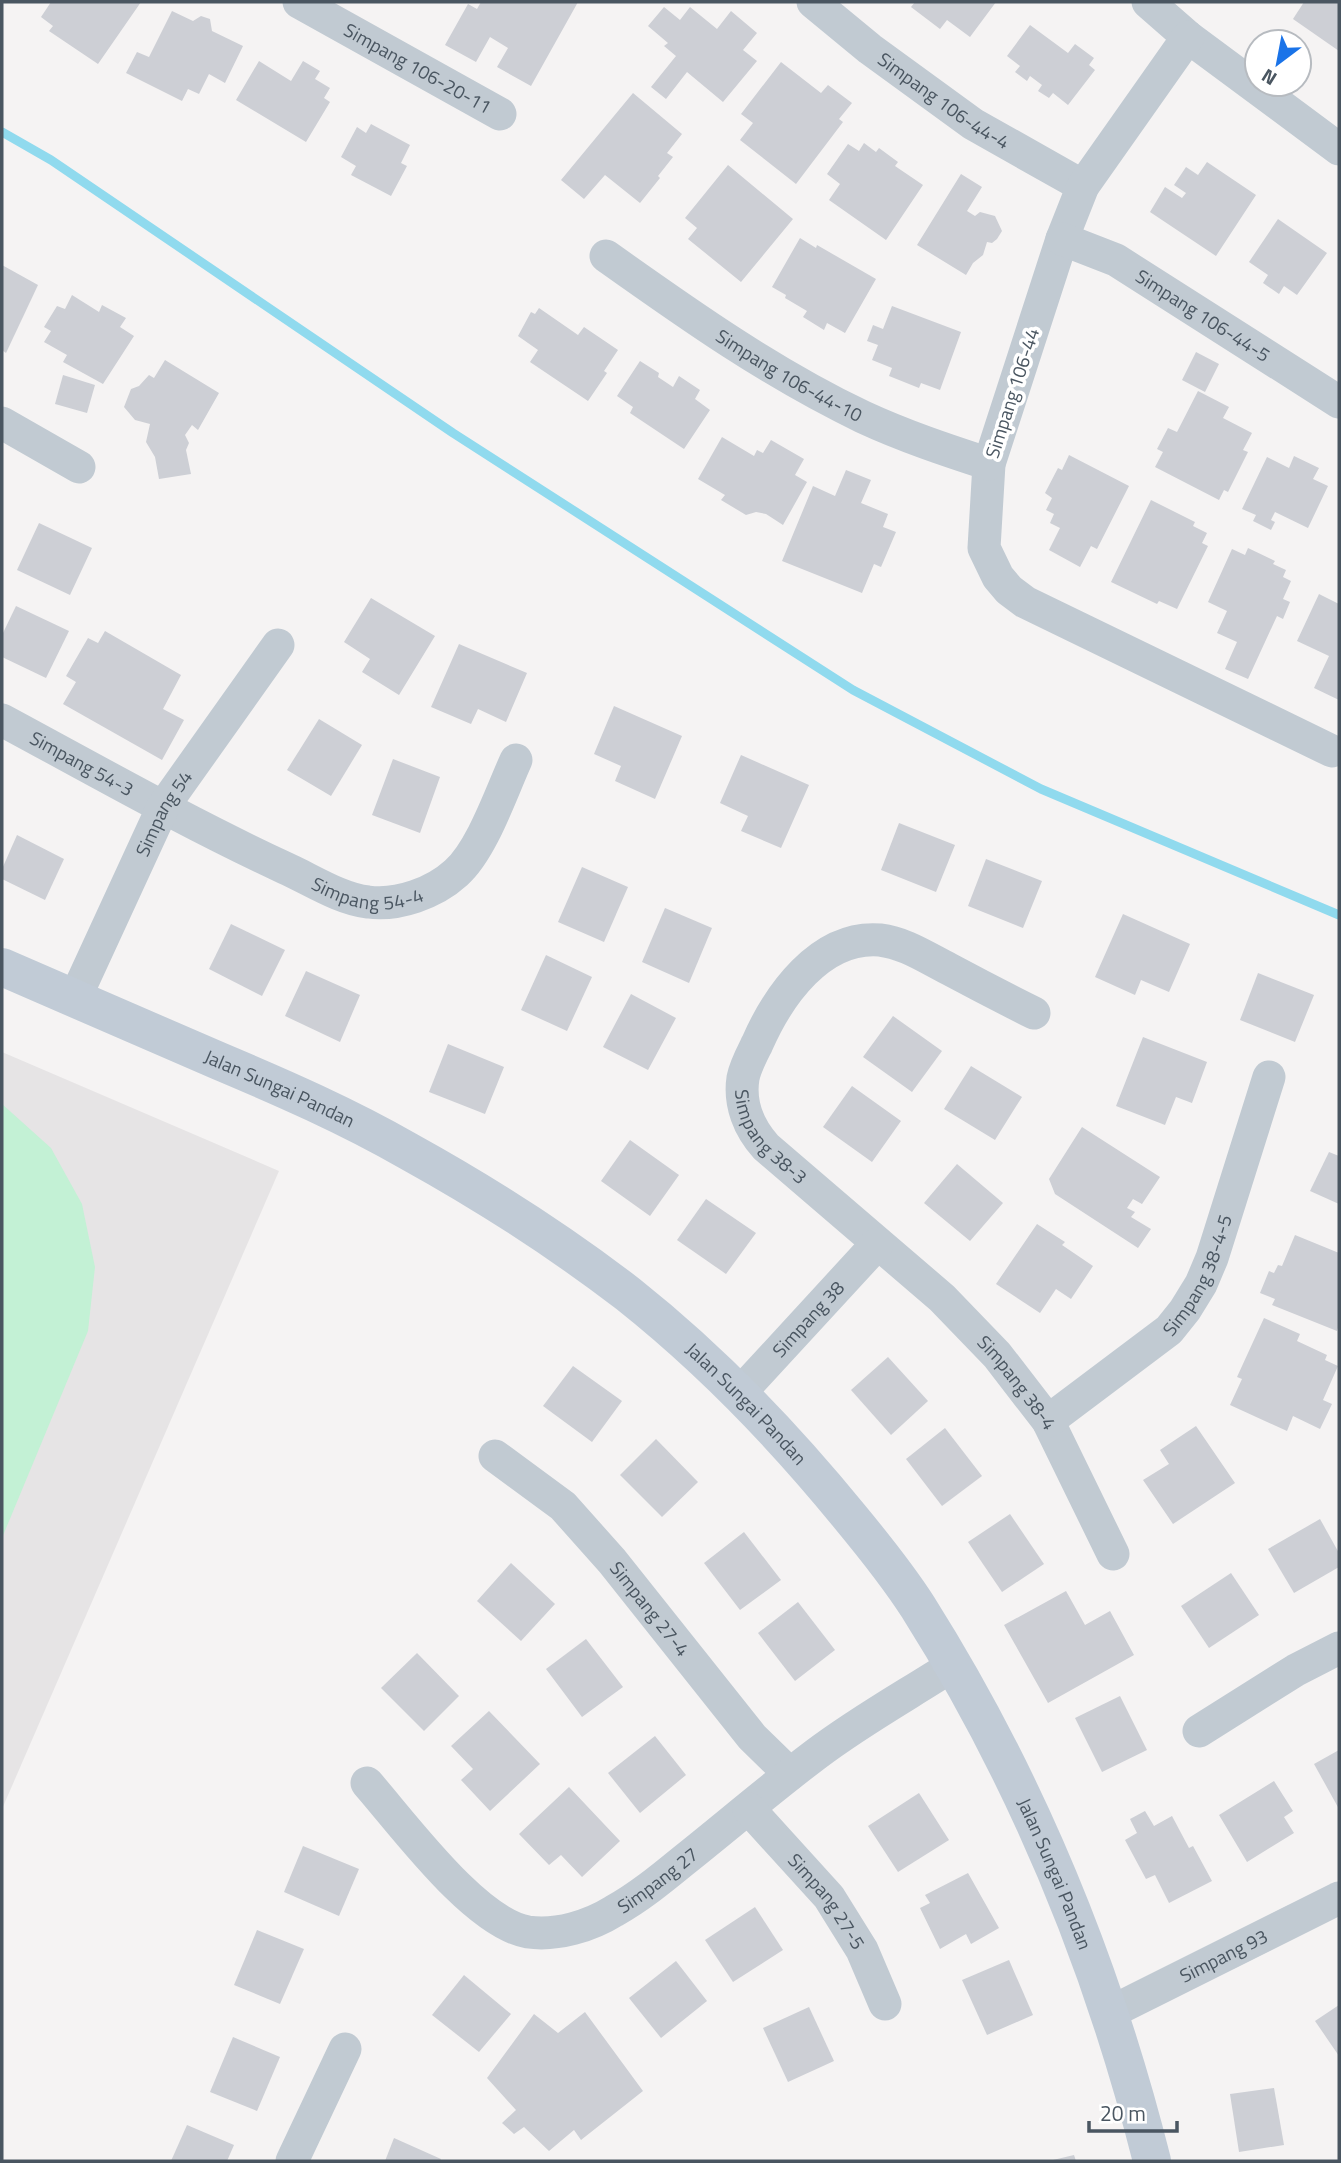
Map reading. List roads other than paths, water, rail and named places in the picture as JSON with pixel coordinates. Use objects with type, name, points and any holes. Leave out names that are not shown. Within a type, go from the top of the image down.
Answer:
[{"type":"street","name":"Simpang 106-20-11","points":[[299,2],[500,114]]},
{"type":"street","name":"Simpang 106-44-4","points":[[813,2],[870,49],[973,124],[1083,186]]},
{"type":"street","points":[[1148,2],[1188,37],[1339,149]]},
{"type":"street","name":"Simpang 106-44","points":[[1188,37],[1083,186],[1062,239],[989,464],[984,548],[990,565],[1009,590],[1045,613],[1332,751]]},
{"type":"street","name":"Simpang 106-44-5","points":[[1062,239],[1116,260],[1339,402]]},
{"type":"street","name":"Simpang 106-44-10","points":[[606,256],[708,329],[804,387],[864,418],[928,444],[989,464]]},
{"type":"street","points":[[2,423],[79,467]]},
{"type":"street","name":"Simpang 54","points":[[75,998],[163,807],[278,645]]},
{"type":"street","name":"Simpang 54-3","points":[[2,720],[163,807]]},
{"type":"street","name":"Simpang 54-4","points":[[163,807],[342,894],[365,902],[391,904],[437,886],[456,873],[472,854],[516,760]]},
{"type":"street","name":"Simpang 38-3","points":[[877,1244],[766,1147],[755,1134],[746,1116],[743,1077],[765,1024],[779,1003],[804,972],[820,958],[837,948],[879,940],[906,947],[1034,1013]]},
{"type":"street","name":"Jalan Sungai Pandan","points":[[2,967],[319,1104],[405,1148],[474,1189],[627,1294],[739,1394],[812,1470],[875,1548],[917,1605],[986,1721],[1024,1797],[1072,1912],[1136,2096],[1152,2161]]},
{"type":"street","name":"Simpang 38-4-5","points":[[1048,1420],[1169,1330],[1185,1310],[1213,1258],[1269,1077]]},
{"type":"street","name":"Simpang 38","points":[[739,1394],[877,1244]]},
{"type":"street","name":"Simpang 38-4","points":[[877,1244],[942,1298],[997,1354],[1048,1420],[1113,1554]]},
{"type":"street","name":"Simpang 27-4","points":[[495,1456],[563,1506],[612,1561],[752,1737],[790,1774]]},
{"type":"street","points":[[1199,1731],[1296,1670],[1339,1648]]},
{"type":"street","name":"Simpang 27","points":[[367,1783],[463,1893],[485,1911],[527,1931],[554,1932],[581,1927],[614,1912],[650,1887],[818,1753],[953,1666]]},
{"type":"street","name":"Simpang 27-5","points":[[749,1809],[829,1897],[862,1950],[885,2004]]},
{"type":"street","name":"Simpang 93","points":[[1109,2013],[1339,1898]]},
{"type":"street","points":[[292,2161],[345,2049]]},
{"type":"waterway","points":[[2,132],[51,160],[453,433],[853,690],[1041,789],[1339,915]]}]
